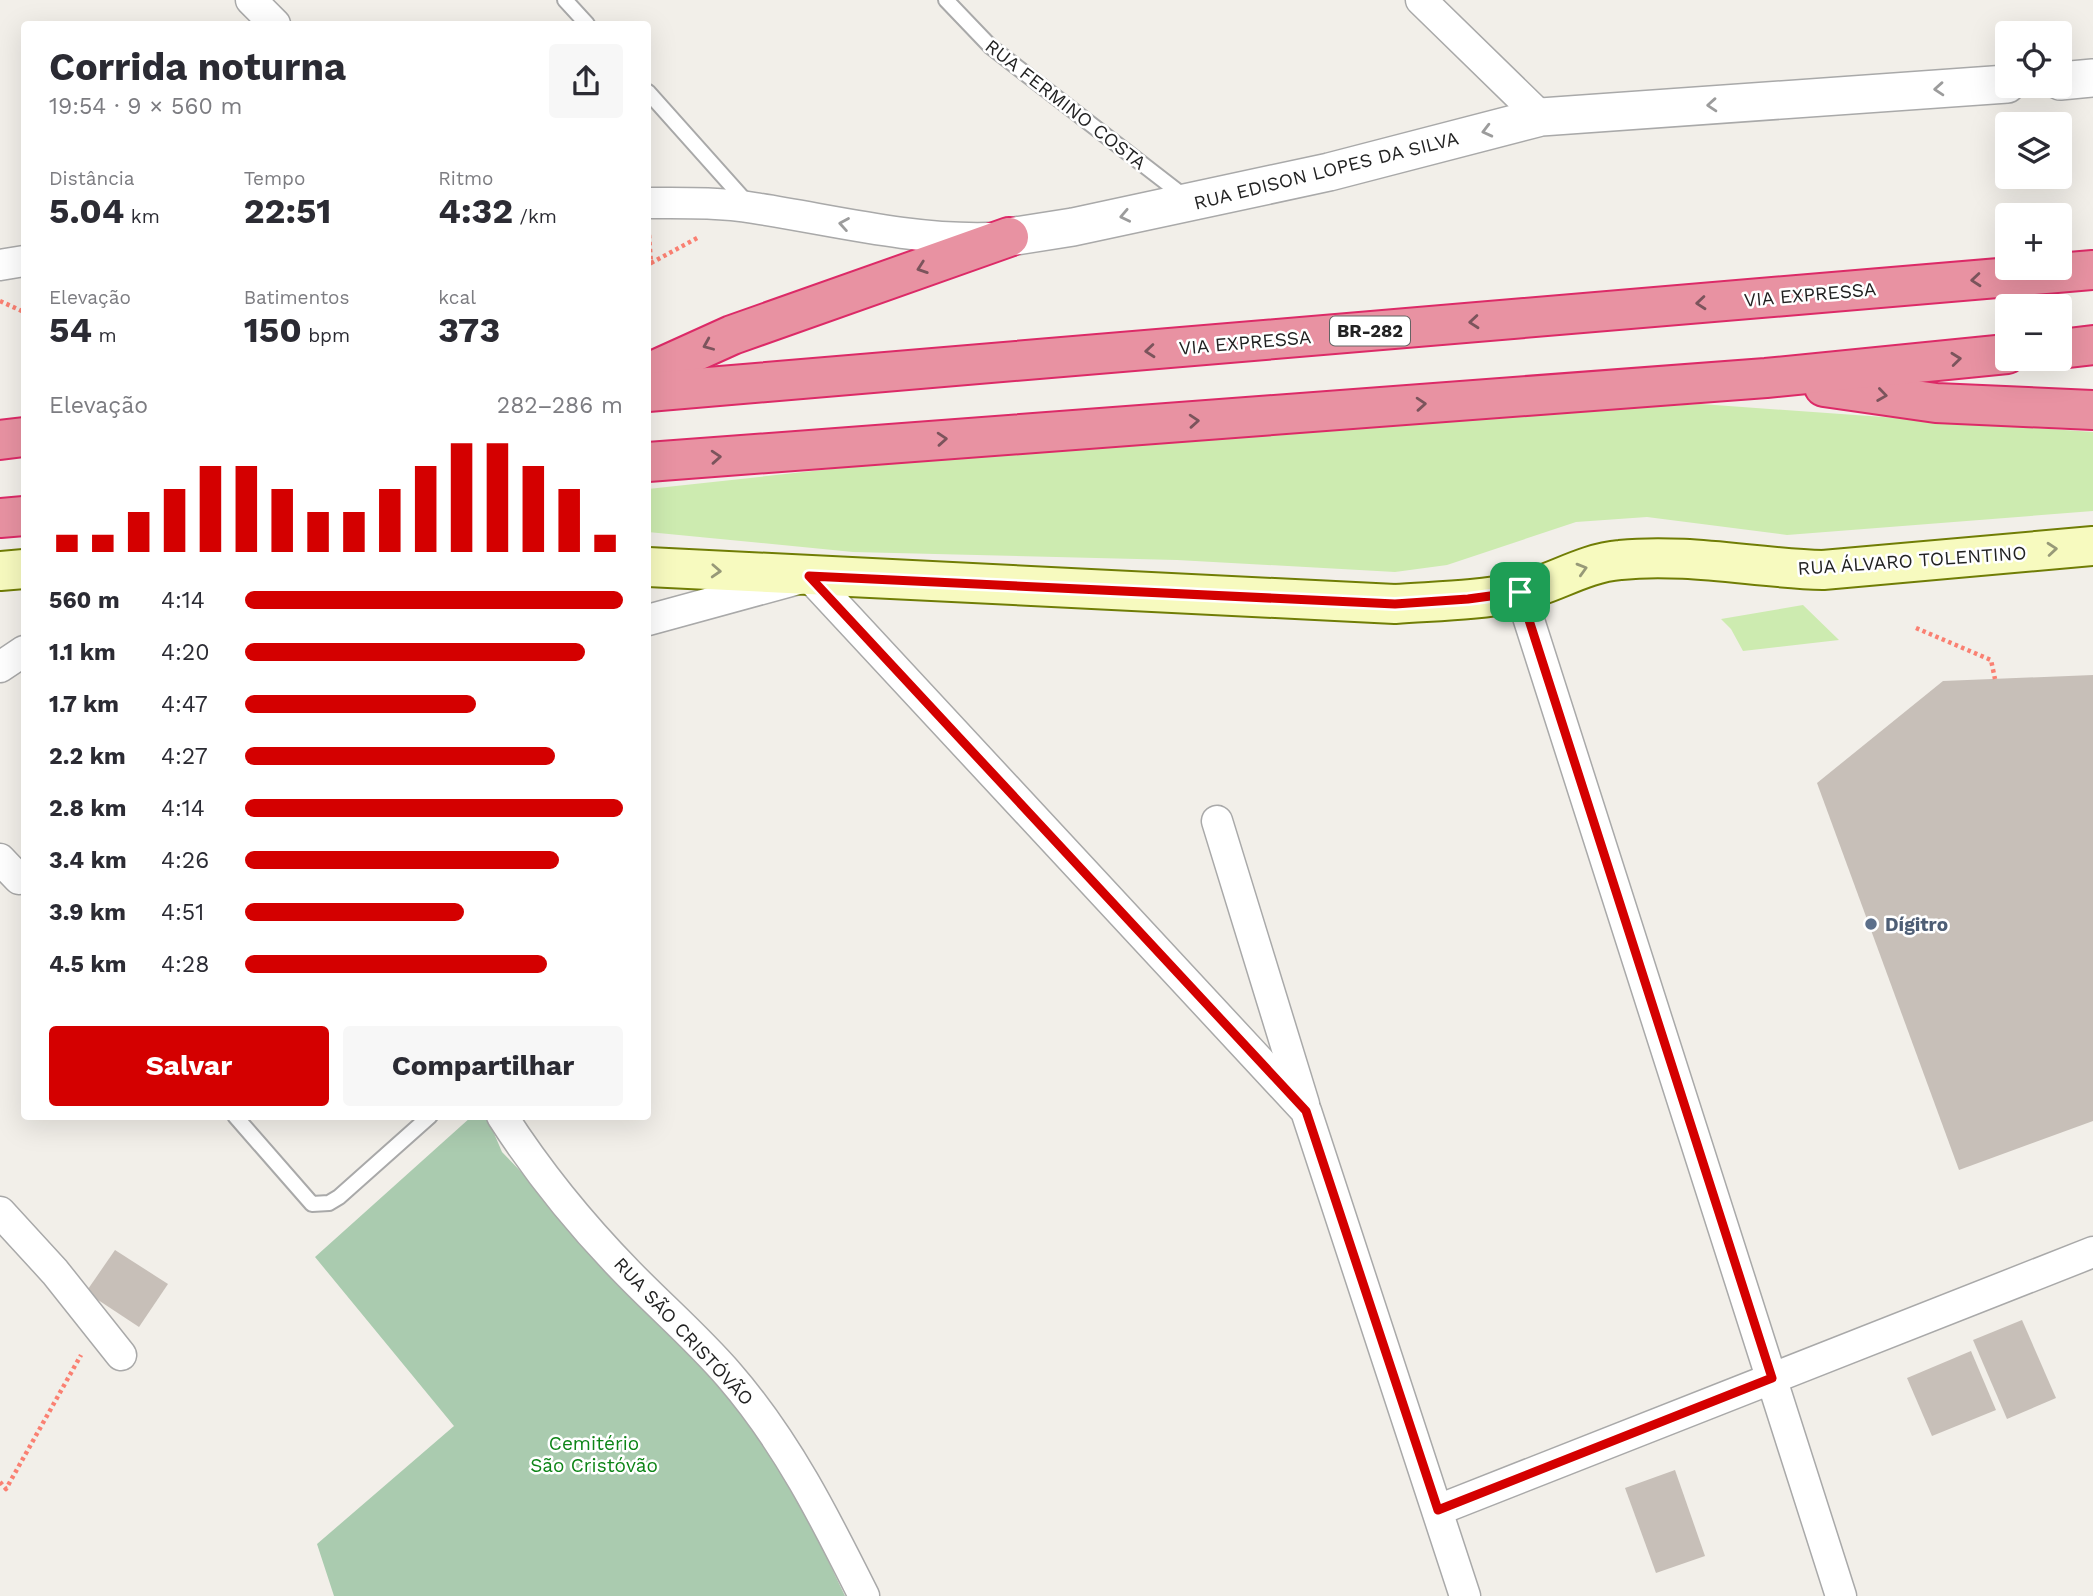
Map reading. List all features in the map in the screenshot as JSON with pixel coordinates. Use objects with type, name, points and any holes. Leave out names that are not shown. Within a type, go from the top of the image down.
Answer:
[{"type":"highway","points":[[651,372],[732,335],[1009,237]]},
{"type":"highway","name":"VIA EXPRESSA","points":[[651,392],[2093,270]]},
{"type":"highway","points":[[2072,348],[2093,345]]},
{"type":"highway","points":[[651,462],[1766,378],[1995,355]]},
{"type":"highway","points":[[1766,378],[1936,403],[2093,410]]},
{"type":"highway","points":[[0,440],[21,437]]},
{"type":"highway","points":[[0,518],[21,516]]},
{"type":"main road","name":"RUA ÁLVARO TOLENTINO","points":[[651,568],[1395,604],[1520,592],[1615,560],[1661,556],[1782,569],[1823,570],[2093,546]]},
{"type":"main road","points":[[0,571],[21,569]]},
{"type":"street","points":[[251,0],[272,21]]},
{"type":"street","points":[[1421,0],[1541,117]]},
{"type":"street","points":[[2072,80],[2093,78]]},
{"type":"street","name":"RUA EDISON LOPES DA SILVA","points":[[651,216],[751,207],[899,233],[953,239],[1009,237],[1073,228],[1329,172],[1541,117],[1995,85]]},
{"type":"street","points":[[0,265],[21,262]]},
{"type":"street","points":[[651,619],[809,576],[1306,1111]]},
{"type":"street","points":[[1520,592],[1841,1596]]},
{"type":"street","points":[[0,667],[21,653]]},
{"type":"street","points":[[1217,821],[1306,1111],[1465,1596]]},
{"type":"street","name":"RUA SÃO CRISTÓVÃO","points":[[505,1120],[522,1147],[626,1271],[728,1373],[768,1423],[812,1492],[864,1596]]},
{"type":"street","points":[[0,1212],[55,1272],[121,1355]]},
{"type":"street","points":[[1438,1510],[2093,1252]]},
{"type":"lane","points":[[565,0],[584,21]]},
{"type":"lane","name":"RUA FERMINO COSTA","points":[[946,0],[991,47],[1192,202]]},
{"type":"lane","points":[[651,95],[751,207]]},
{"type":"lane","points":[[238,1120],[312,1204],[320,1205],[340,1197],[426,1120]]},
{"type":"path","points":[[0,301],[21,311]]},
{"type":"path","points":[[1916,628],[1991,660],[1995,679]]},
{"type":"path","points":[[0,1482],[6,1489],[97,1327]]},
{"type":"green space","points":[[1701,404],[2093,432],[2093,511],[1787,535],[1647,517],[1576,522],[1447,565],[1395,572],[1177,560],[853,552],[651,532],[651,489],[979,453],[1396,421]]},
{"type":"green space","points":[[1803,605],[1839,640],[1743,651],[1731,629],[1721,619]]},
{"type":"green space","name":"Cemitério São Cristóvão","points":[[468,1120],[488,1120],[502,1152],[738,1396],[796,1493],[845,1596],[334,1596],[317,1544],[454,1426],[315,1257]]},
{"type":"building","points":[[2093,675],[2093,1121],[1959,1170],[1817,783],[1943,681]]},
{"type":"building","points":[[115,1250],[168,1284],[139,1327],[86,1292]]},
{"type":"building","points":[[2022,1320],[2056,1398],[2007,1419],[1973,1340]]},
{"type":"building","points":[[1971,1351],[1996,1410],[1932,1436],[1907,1378]]},
{"type":"building","points":[[1675,1470],[1705,1556],[1656,1573],[1625,1488]]},
{"type":"place","name":"Dígitro","points":[[1871,924]]},
{"type":"route","points":[[809,576],[1395,604],[1520,592],[1772,1378],[1438,1510],[1306,1111],[809,576]]}]
